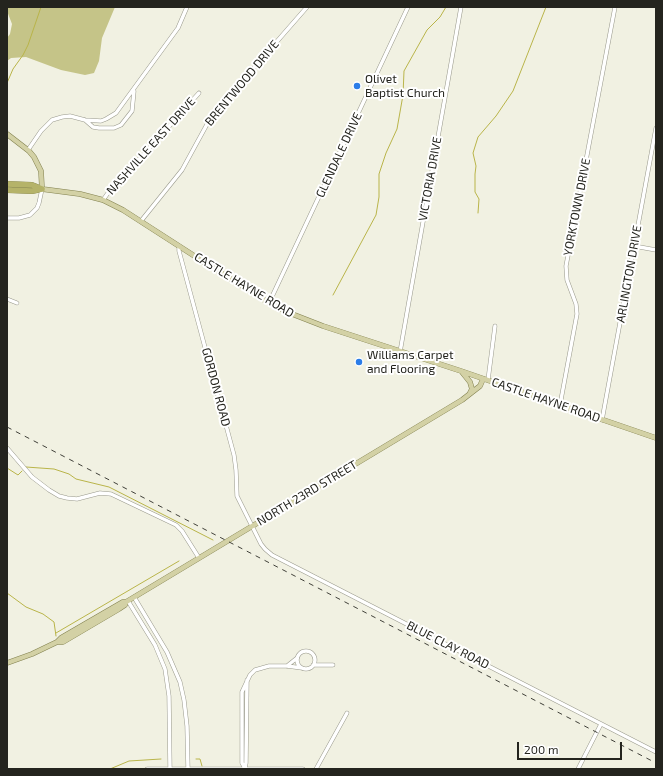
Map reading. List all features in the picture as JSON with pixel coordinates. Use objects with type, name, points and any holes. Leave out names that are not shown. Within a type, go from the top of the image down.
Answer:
[{"type":"highway","points":[[7,184],[32,185],[42,189]]},
{"type":"highway","points":[[7,190],[32,191],[42,189]]},
{"type":"main road","points":[[7,134],[28,150],[38,163],[41,171],[42,189]]},
{"type":"main road","name":"CASTLE HAYNE ROAD","points":[[42,189],[80,194],[103,200],[141,221],[269,303],[307,321],[461,371],[656,438]]},
{"type":"main road","points":[[461,371],[469,379],[472,385],[471,392],[468,396]]},
{"type":"main road","name":"NORTH 23RD STREET","points":[[7,663],[32,654],[57,642],[63,642],[120,609],[134,597],[468,396],[485,380]]},
{"type":"street","points":[[28,150],[41,131],[52,120],[70,116],[85,120],[101,120],[111,117],[118,111],[178,28],[187,7]]},
{"type":"street","name":"BRENTWOOD DRIVE","points":[[141,221],[182,170],[210,117],[307,7]]},
{"type":"street","name":"GLENDALE DRIVE","points":[[269,303],[408,7]]},
{"type":"street","name":"VICTORIA DRIVE","points":[[400,352],[461,7]]},
{"type":"street","name":"YORKTOWN DRIVE","points":[[560,405],[577,314],[576,304],[567,280],[566,266],[615,7]]},
{"type":"street","points":[[85,120],[93,127],[99,128],[114,128],[123,123],[132,111],[134,89]]},
{"type":"street","name":"NASHVILLE EAST DRIVE","points":[[103,200],[199,93]]},
{"type":"street","name":"ARLINGTON DRIVE","points":[[602,420],[656,128]]},
{"type":"street","points":[[7,218],[19,218],[30,215],[37,208],[42,189]]},
{"type":"street","name":"GORDON ROAD","points":[[179,246],[179,251],[234,455],[236,470],[236,496],[252,526]]},
{"type":"street","points":[[634,246],[656,250]]},
{"type":"street","points":[[7,299],[17,303]]},
{"type":"street","points":[[485,380],[495,326]]},
{"type":"street","points":[[7,448],[32,477],[48,490],[59,496],[77,499],[100,493],[111,494],[174,524],[182,531],[199,558]]},
{"type":"street","name":"BLUE CLAY ROAD","points":[[252,526],[262,547],[272,555],[656,752]]},
{"type":"street","points":[[134,597],[167,652],[180,682],[186,715],[188,769]]},
{"type":"street","points":[[128,601],[155,645],[166,669],[169,696],[170,769]]},
{"type":"street","points":[[287,666],[302,652],[310,652],[314,659],[313,665]]},
{"type":"street","points":[[297,658],[298,664],[302,668]]},
{"type":"street","points":[[245,769],[247,680],[250,675],[255,670],[263,666],[308,668],[313,665],[334,665]]},
{"type":"street","points":[[316,769],[347,713]]},
{"type":"street","points":[[578,769],[601,724]]},
{"type":"street","points":[[147,769],[303,769]]},
{"type":"shaded area","points":[[7,7],[115,7],[102,38],[99,61],[94,73],[85,75],[61,70],[26,57],[11,58],[7,61],[7,38],[10,34],[12,24]]},
{"type":"waterway","points":[[7,83],[13,69],[28,45],[41,7]]},
{"type":"waterway","points":[[333,295],[376,215],[379,197],[379,174],[386,153],[397,129],[403,95],[404,71],[427,30],[440,17],[446,7]]},
{"type":"waterway","points":[[478,213],[479,199],[475,192],[476,166],[473,153],[478,137],[496,116],[513,91],[546,7]]},
{"type":"waterway","points":[[26,467],[54,469],[69,474],[76,479],[109,487],[213,540]]},
{"type":"waterway","points":[[7,468],[18,475],[22,471]]},
{"type":"waterway","points":[[56,633],[179,561]]},
{"type":"waterway","points":[[7,593],[26,607],[43,614],[54,622],[56,636]]},
{"type":"waterway","points":[[110,769],[129,761],[161,759]]},
{"type":"waterway","points":[[196,759],[200,759],[202,766]]},
{"type":"railway","points":[[7,427],[656,763]]},
{"type":"place","name":"Olivet Baptist Church","points":[[357,86]]},
{"type":"place","name":"Williams Carpet and Flooring","points":[[359,362]]}]
